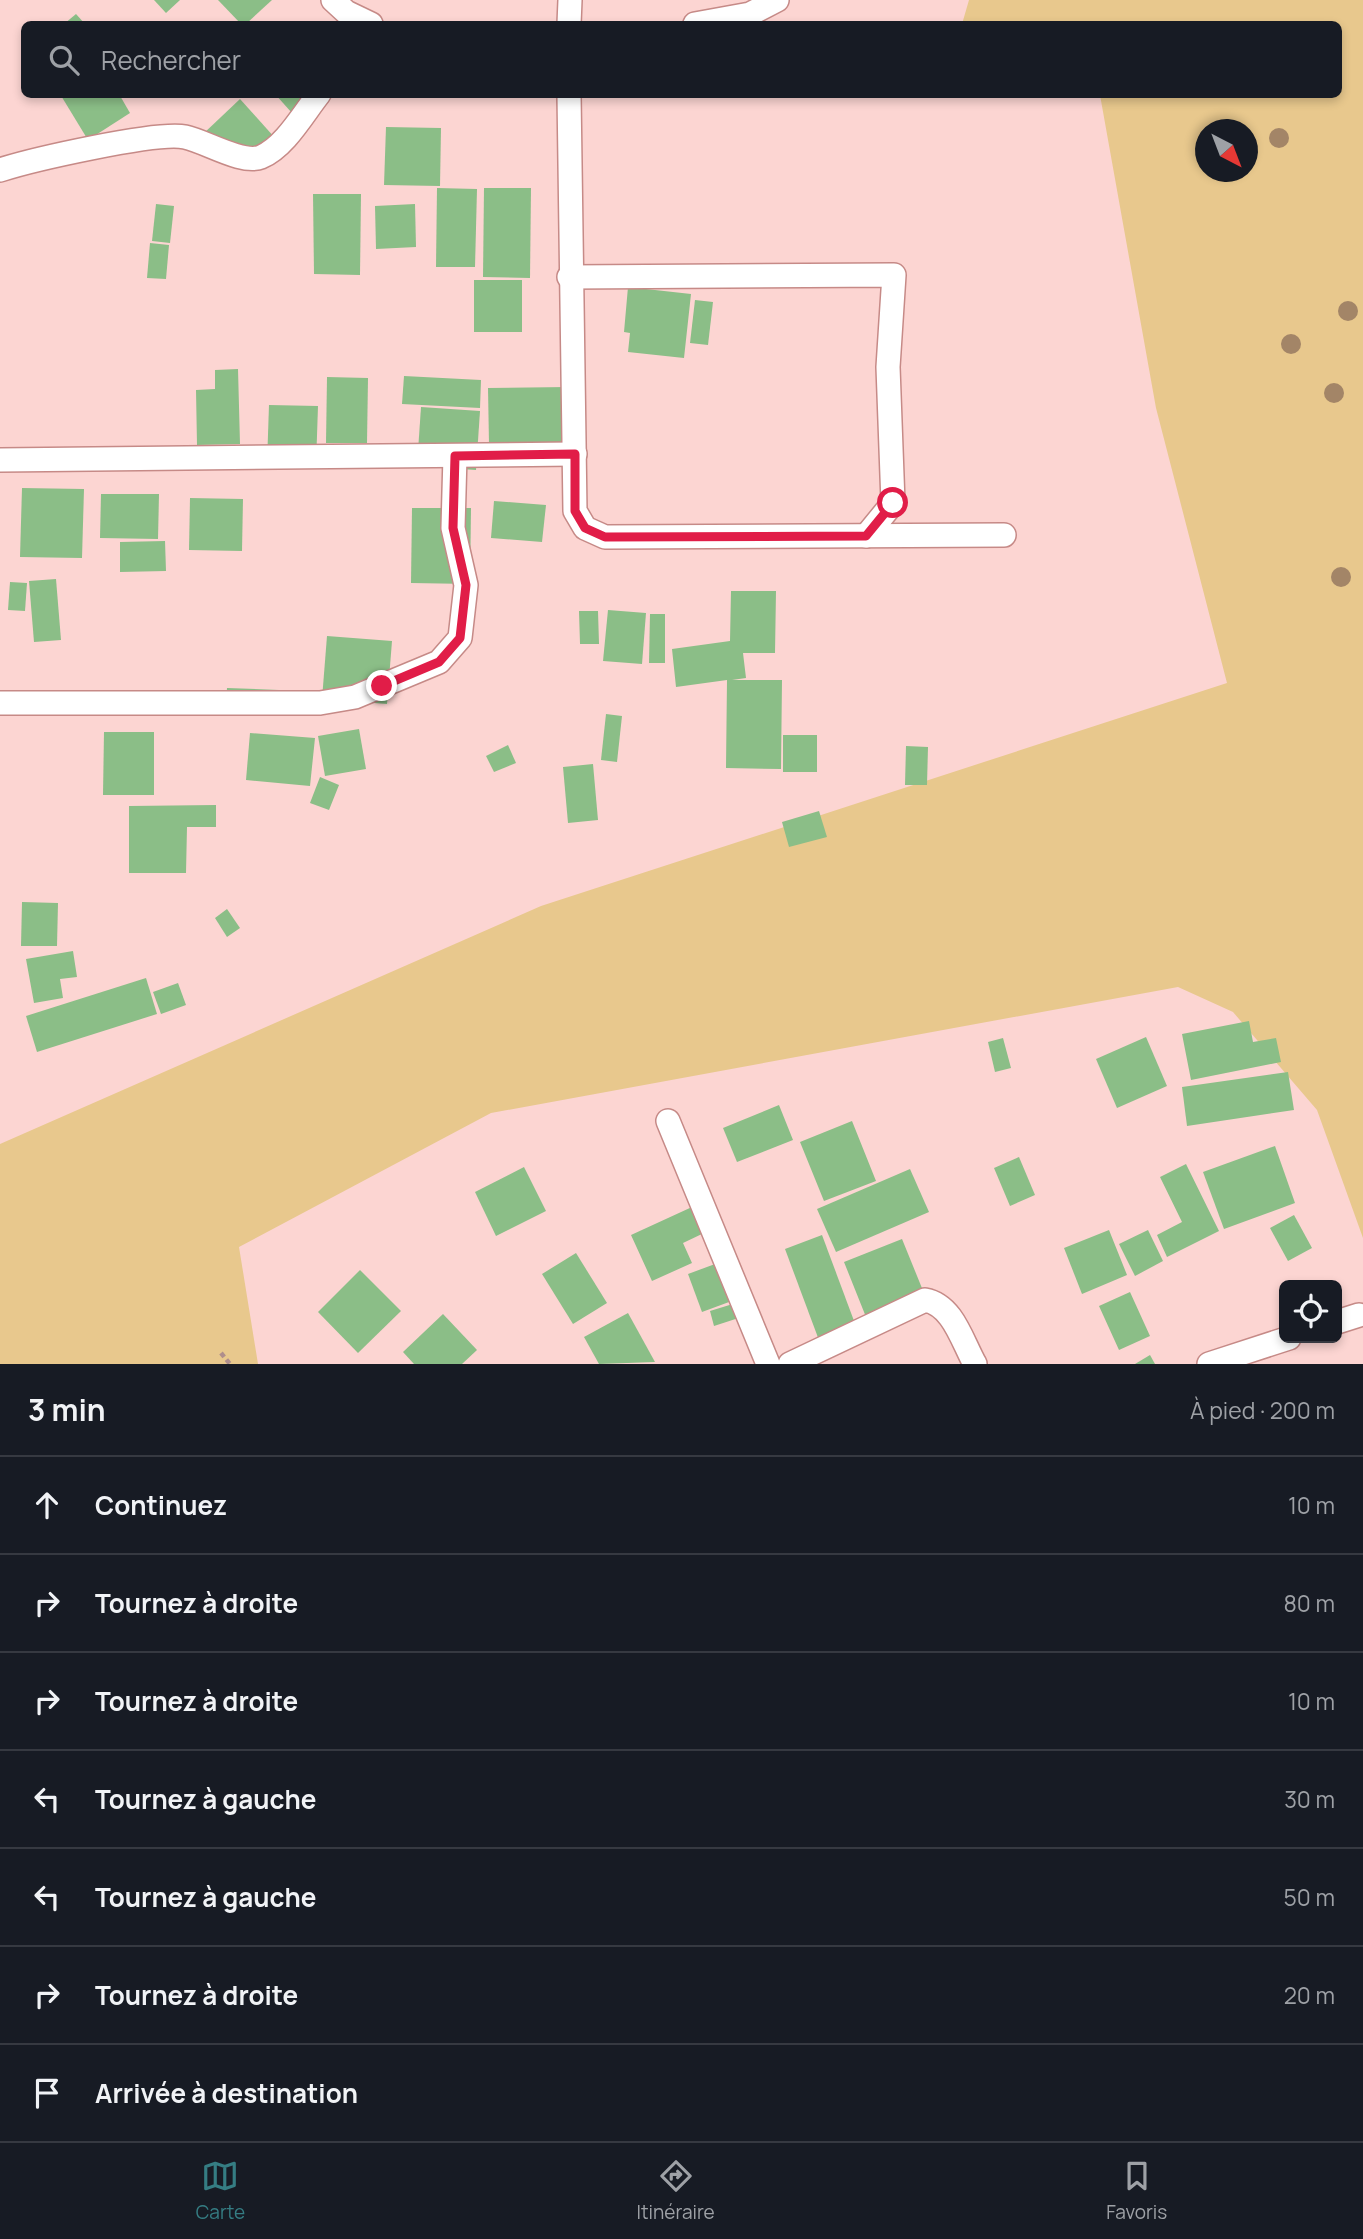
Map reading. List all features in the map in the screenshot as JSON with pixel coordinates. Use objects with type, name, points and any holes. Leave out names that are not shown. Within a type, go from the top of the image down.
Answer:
[{"type":"street","points":[[333,0],[346,12],[365,21]]},
{"type":"street","points":[[569,21],[570,0]]},
{"type":"street","points":[[712,21],[750,14],[777,0]]},
{"type":"street","points":[[0,170],[133,142],[183,136],[250,160],[263,157],[282,141],[316,98]]},
{"type":"street","points":[[569,98],[569,277],[575,511],[585,528],[605,537],[1004,535]]},
{"type":"street","points":[[569,277],[894,275],[888,367],[893,503],[866,536]]},
{"type":"street","points":[[0,460],[575,454]]},
{"type":"street","points":[[0,703],[320,703],[355,697],[439,662],[460,638],[464,618],[466,585],[452,508],[455,456]]},
{"type":"street","points":[[668,1121],[768,1364]]},
{"type":"street","points":[[789,1364],[925,1300],[939,1303],[948,1312],[975,1364]]},
{"type":"street","points":[[1342,1320],[1359,1315]]},
{"type":"street","points":[[1209,1364],[1279,1341]]},
{"type":"path","points":[[221,1353],[230,1364]]},
{"type":"shaded area","points":[[969,0],[1363,0],[1363,1238],[1317,1110],[1233,1012],[1178,987],[491,1113],[239,1247],[258,1364],[0,1364],[0,1144],[541,906],[1227,683],[1156,408],[1101,98],[1342,98],[1342,21],[963,21]]},
{"type":"building","points":[[154,0],[180,0],[166,13]]},
{"type":"building","points":[[218,0],[272,0],[249,21],[238,21]]},
{"type":"building","points":[[76,14],[82,21],[68,21]]},
{"type":"building","points":[[62,98],[121,98],[130,113],[88,140]]},
{"type":"building","points":[[279,98],[311,98],[300,122]]},
{"type":"building","points":[[240,99],[275,138],[256,156],[202,135]]},
{"type":"building","points":[[386,127],[441,128],[440,186],[384,185]]},
{"type":"building","points":[[437,188],[477,189],[475,267],[436,267]]},
{"type":"building","points":[[484,188],[531,188],[530,278],[483,277]]},
{"type":"building","points":[[313,194],[361,194],[360,275],[314,274]]},
{"type":"building","points":[[156,204],[174,206],[170,243],[152,241]]},
{"type":"building","points":[[415,204],[416,247],[376,249],[375,206]]},
{"type":"building","points":[[150,243],[169,245],[166,279],[147,278]]},
{"type":"building","points":[[474,280],[522,280],[522,332],[474,332]]},
{"type":"building","points":[[628,287],[691,294],[684,358],[628,352],[630,333],[624,332]]},
{"type":"building","points":[[695,300],[713,302],[708,345],[690,343]]},
{"type":"building","points":[[238,369],[240,444],[197,445],[196,390],[215,389],[215,370]]},
{"type":"building","points":[[404,376],[481,380],[480,408],[402,404]]},
{"type":"building","points":[[327,377],[368,378],[367,443],[326,443]]},
{"type":"building","points":[[568,387],[569,443],[489,444],[488,388]]},
{"type":"building","points":[[269,405],[318,406],[316,465],[267,464]]},
{"type":"building","points":[[421,407],[480,411],[476,470],[417,466]]},
{"type":"building","points":[[22,488],[84,489],[82,558],[20,557]]},
{"type":"building","points":[[101,494],[159,494],[158,539],[100,538]]},
{"type":"building","points":[[190,498],[243,499],[242,551],[189,550]]},
{"type":"building","points":[[494,501],[546,505],[542,542],[491,538]]},
{"type":"building","points":[[412,508],[471,508],[470,584],[411,583]]},
{"type":"building","points":[[165,541],[166,571],[120,572],[120,542]]},
{"type":"building","points":[[56,579],[61,640],[34,642],[29,581]]},
{"type":"building","points":[[10,582],[27,583],[25,611],[8,610]]},
{"type":"building","points":[[731,591],[776,591],[775,653],[743,653],[746,678],[732,680],[782,680],[781,769],[726,768],[727,680],[676,687],[672,649],[730,641]]},
{"type":"building","points":[[608,610],[646,613],[642,664],[603,661]]},
{"type":"building","points":[[579,611],[598,611],[599,644],[580,644]]},
{"type":"building","points":[[650,614],[665,614],[665,663],[649,663]]},
{"type":"building","points":[[327,636],[392,641],[387,704],[322,699]]},
{"type":"building","points":[[227,688],[279,690],[278,704],[226,703]]},
{"type":"building","points":[[606,714],[622,716],[617,762],[601,760]]},
{"type":"building","points":[[359,729],[366,769],[325,776],[318,736]]},
{"type":"building","points":[[104,732],[154,732],[154,795],[103,795]]},
{"type":"building","points":[[250,733],[315,738],[310,786],[246,780]]},
{"type":"building","points":[[783,735],[817,735],[817,772],[783,772]]},
{"type":"building","points":[[508,745],[516,763],[494,772],[486,756]]},
{"type":"building","points":[[906,746],[928,747],[927,785],[905,785]]},
{"type":"building","points":[[593,764],[598,820],[568,823],[563,767]]},
{"type":"building","points":[[320,777],[339,785],[329,810],[310,803]]},
{"type":"building","points":[[216,805],[216,827],[187,827],[186,873],[129,873],[129,806]]},
{"type":"building","points":[[819,811],[827,837],[789,847],[782,822]]},
{"type":"building","points":[[22,902],[58,903],[57,946],[21,946]]},
{"type":"building","points":[[227,909],[240,928],[227,937],[215,918]]},
{"type":"building","points":[[73,951],[77,977],[60,979],[63,998],[34,1003],[26,959]]},
{"type":"building","points":[[146,978],[157,1014],[37,1052],[26,1016]]},
{"type":"building","points":[[178,983],[186,1005],[161,1014],[153,992]]},
{"type":"building","points":[[1249,1021],[1253,1042],[1276,1038],[1281,1062],[1191,1080],[1182,1034]]},
{"type":"building","points":[[1146,1037],[1167,1086],[1117,1108],[1096,1059]]},
{"type":"building","points":[[1003,1038],[1011,1068],[995,1072],[988,1042]]},
{"type":"building","points":[[1288,1072],[1294,1110],[1187,1126],[1182,1087]]},
{"type":"building","points":[[779,1105],[793,1140],[737,1162],[723,1128]]},
{"type":"building","points":[[852,1121],[876,1181],[824,1201],[800,1142]]},
{"type":"building","points":[[1275,1146],[1295,1203],[1224,1229],[1203,1172]]},
{"type":"building","points":[[1019,1157],[1035,1195],[1010,1206],[994,1168]]},
{"type":"building","points":[[1186,1164],[1219,1231],[1167,1257],[1157,1235],[1182,1222],[1160,1177]]},
{"type":"building","points":[[524,1167],[546,1211],[496,1236],[475,1192]]},
{"type":"building","points":[[910,1169],[929,1212],[836,1252],[817,1209]]},
{"type":"building","points":[[692,1207],[704,1233],[683,1243],[692,1263],[652,1281],[631,1235]]},
{"type":"building","points":[[1294,1215],[1312,1248],[1288,1261],[1270,1228]]},
{"type":"building","points":[[1109,1230],[1127,1275],[1082,1294],[1064,1248]]},
{"type":"building","points":[[1148,1230],[1163,1261],[1135,1276],[1119,1244]]},
{"type":"building","points":[[822,1235],[860,1337],[823,1351],[785,1249]]},
{"type":"building","points":[[902,1239],[926,1298],[868,1322],[844,1262]]},
{"type":"building","points":[[576,1253],[607,1303],[573,1324],[542,1274]]},
{"type":"building","points":[[734,1257],[748,1295],[702,1312],[688,1274]]},
{"type":"building","points":[[360,1270],[401,1311],[358,1353],[318,1312]]},
{"type":"building","points":[[1130,1292],[1150,1336],[1119,1350],[1099,1306]]},
{"type":"building","points":[[749,1299],[754,1313],[714,1326],[710,1311]]},
{"type":"building","points":[[628,1313],[655,1362],[599,1364],[584,1337]]},
{"type":"building","points":[[443,1314],[477,1350],[462,1364],[414,1364],[403,1352]]},
{"type":"building","points":[[1150,1355],[1155,1364],[1135,1364]]},
{"type":"route","points":[[382,686],[439,662],[450,653],[460,638],[466,585],[453,528],[455,456],[575,454],[575,511],[585,528],[605,537],[866,536],[893,503]]}]
